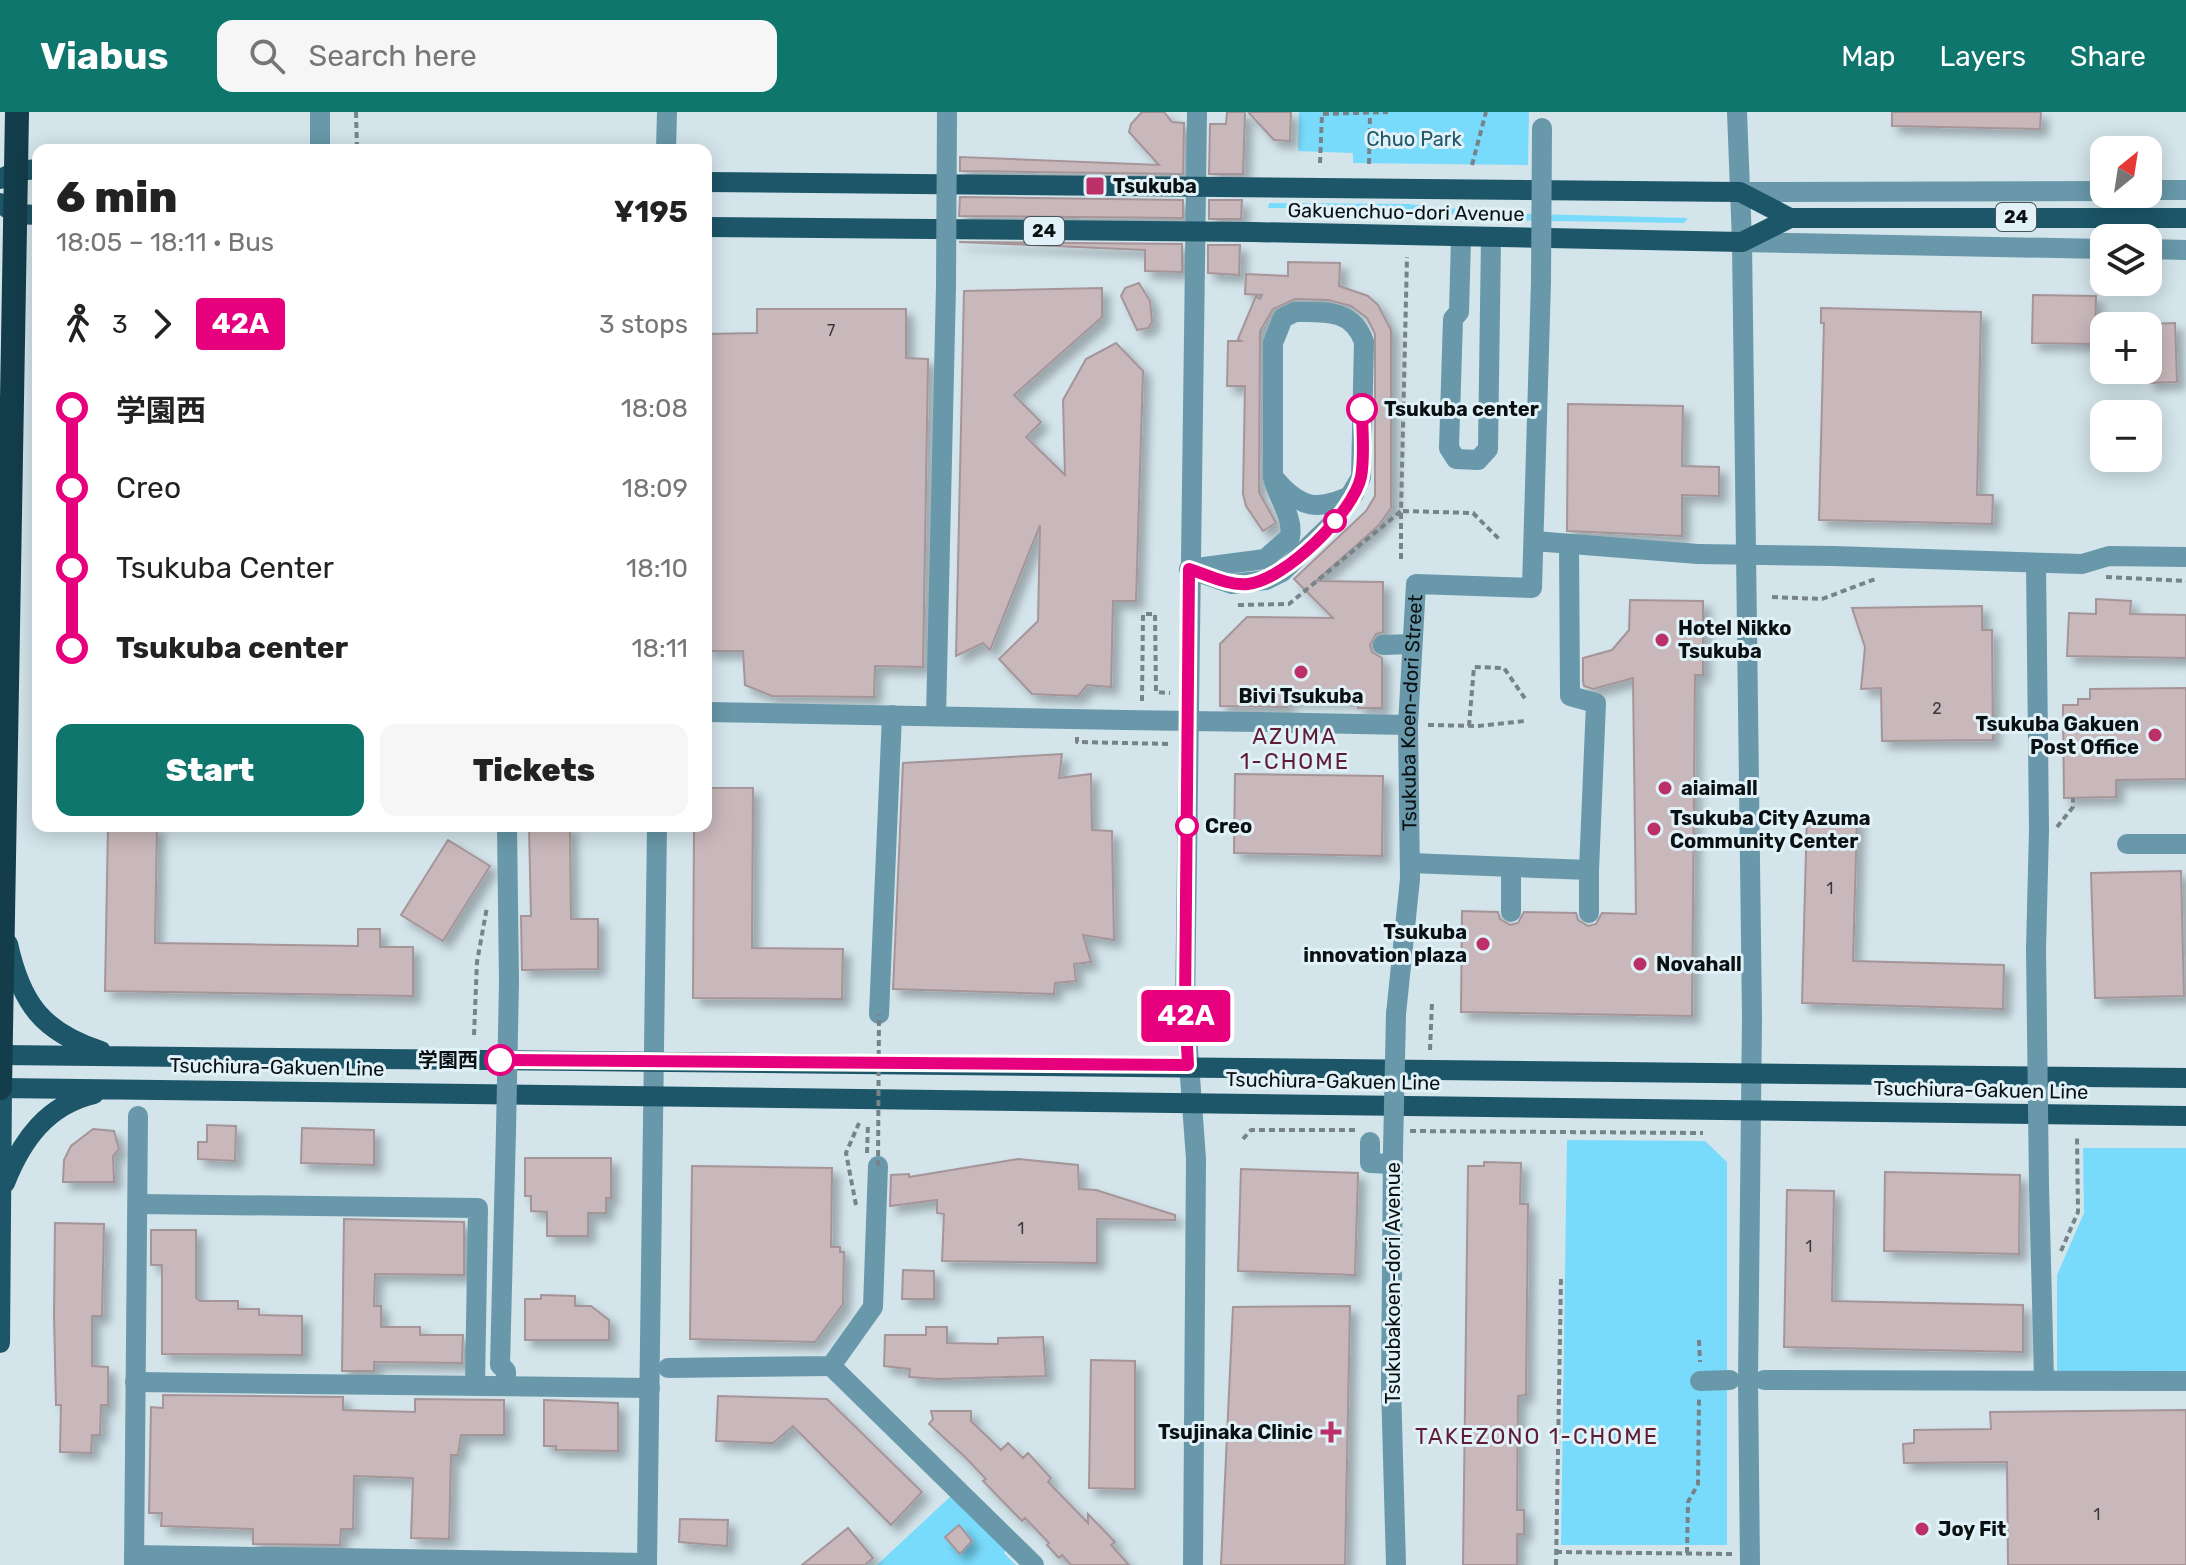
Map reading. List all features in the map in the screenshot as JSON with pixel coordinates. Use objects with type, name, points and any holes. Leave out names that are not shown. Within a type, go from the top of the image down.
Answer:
[{"type":"highway","points":[[1,1088],[18,211],[17,112]]},
{"type":"main road","name":"Gakuenchuo-dori Avenue","points":[[712,182],[1196,184],[1740,192]]},
{"type":"main road","name":"24","points":[[1740,192],[1790,218]]},
{"type":"main road","name":"24","points":[[1742,242],[1790,218],[2186,218]]},
{"type":"main road","name":"Gakuenchuo-dori Avenue","points":[[712,227],[1742,242]]},
{"type":"main road","points":[[4,928],[15,975],[39,1017],[69,1038],[116,1056]]},
{"type":"main road","name":"Tsuchiura-Gakuen Line","points":[[1,1055],[1188,1065],[2186,1078]]},
{"type":"main road","points":[[0,1343],[1,1088]]},
{"type":"main road","name":"Tsuchiura-Gakuen Line","points":[[1,1088],[2186,1116]]},
{"type":"main road","points":[[1,1194],[23,1146],[46,1118],[77,1098],[116,1089]]},
{"type":"street","points":[[666,144],[667,112]]},
{"type":"street","points":[[936,716],[947,112]]},
{"type":"street","points":[[1193,1565],[1196,1159],[1185,992],[1197,112]]},
{"type":"street","points":[[1737,112],[1742,242],[1751,1073],[1750,1565]]},
{"type":"street","points":[[320,115],[320,144]]},
{"type":"street","name":"Tsukuba Koen-dori Street","points":[[1410,863],[1408,725],[1416,584],[1532,588],[1541,281],[1542,120]]},
{"type":"street","points":[[2162,190],[2186,190]]},
{"type":"street","name":"Gakuenchuo-dori Avenue","points":[[1740,192],[2090,191]]},
{"type":"street","points":[[1461,238],[1459,312],[1453,319],[1449,448],[1456,459],[1478,460],[1488,449],[1491,238]]},
{"type":"street","name":"Gakuenchuo-dori Avenue","points":[[1742,242],[2090,249]]},
{"type":"street","points":[[2162,249],[2186,250]]},
{"type":"street","points":[[1295,312],[1336,313],[1349,317],[1360,330],[1364,342],[1361,477],[1354,494],[1335,521],[1282,572],[1266,580],[1232,584],[1189,569],[1265,559],[1277,552],[1290,537],[1291,529],[1273,477],[1276,329],[1283,318],[1295,312]]},
{"type":"street","points":[[1459,312],[1488,312]]},
{"type":"street","points":[[1273,477],[1291,498],[1308,504],[1331,506],[1354,494]]},
{"type":"street","points":[[1534,541],[1698,554],[2036,564],[2082,564],[2109,556],[2186,557]]},
{"type":"street","points":[[1569,544],[1574,667],[1570,696],[1596,703],[1589,913]]},
{"type":"street","points":[[2036,564],[2039,830],[2036,949],[2044,1379]]},
{"type":"street","points":[[1383,645],[1412,644]]},
{"type":"street","points":[[714,712],[1408,725]]},
{"type":"street","points":[[879,1014],[892,715]]},
{"type":"street","points":[[506,1386],[506,1371],[500,1365],[509,982],[507,832]]},
{"type":"street","points":[[138,1116],[134,1560],[647,1564],[657,832]]},
{"type":"street","points":[[2127,844],[2186,844]]},
{"type":"street","points":[[1410,863],[1589,870]]},
{"type":"street","name":"Tsukubakoen-dori Avenue","points":[[1396,1565],[1391,1386],[1393,1157],[1396,1014],[1410,863]]},
{"type":"street","points":[[1511,867],[1511,912]]},
{"type":"street","points":[[1365,1136],[1370,1163],[1393,1157]]},
{"type":"street","points":[[831,1366],[873,1307],[878,1166]]},
{"type":"street","points":[[138,1204],[478,1208],[475,1385]]},
{"type":"street","points":[[668,1368],[831,1366],[1034,1565]]},
{"type":"street","points":[[1700,1381],[1730,1380]]},
{"type":"street","points":[[1764,1380],[2186,1381]]},
{"type":"street","points":[[135,1382],[650,1388]]},
{"type":"path","points":[[356,112],[357,144]]},
{"type":"path","points":[[1320,163],[1321,113],[1388,112]]},
{"type":"path","points":[[1472,165],[1486,112]]},
{"type":"path","points":[[1369,164],[1370,113]]},
{"type":"path","points":[[1401,559],[1401,511],[1473,513],[1500,540]]},
{"type":"path","points":[[1772,597],[1822,599],[1880,578]]},
{"type":"path","points":[[1133,720],[1143,614],[1155,614],[1156,692],[1170,693]]},
{"type":"path","points":[[1469,726],[1474,667],[1504,668],[1526,700]]},
{"type":"path","points":[[1408,725],[1469,726],[1525,721]]},
{"type":"path","points":[[2039,830],[2054,829],[2063,823],[2073,807],[2073,798]]},
{"type":"path","points":[[474,1035],[477,962],[488,903]]},
{"type":"path","points":[[1430,1050],[1432,1002]]},
{"type":"path","points":[[878,1166],[879,1014]]},
{"type":"path","points":[[1243,1139],[1251,1130],[1365,1136]]},
{"type":"path","points":[[1407,1131],[1703,1133]]},
{"type":"path","points":[[2056,1261],[2078,1212],[2077,1137]]},
{"type":"path","points":[[1556,1565],[1561,1277]]},
{"type":"path","points":[[1687,1553],[1688,1502],[1698,1484],[1699,1340]]},
{"type":"path","points":[[1556,1552],[1732,1554]]},
{"type":"green space","name":"Chuo Park","points":[[1299,112],[1529,112],[1528,165],[1353,163],[1353,153],[1298,151]]},
{"type":"green space","points":[[1269,203],[1408,204],[1498,213],[1688,218],[1684,223],[1499,220],[1408,209],[1268,208]]},
{"type":"green space","points":[[1567,1140],[1705,1141],[1727,1162],[1727,1545],[1561,1545]]},
{"type":"green space","points":[[2083,1148],[2186,1148],[2186,1373],[2057,1371],[2057,1275],[2084,1213]]},
{"type":"green space","points":[[952,1495],[1007,1548],[1004,1553],[1016,1565],[877,1565]]},
{"type":"building","points":[[1142,112],[1164,112],[1172,122],[1184,123],[1183,174],[960,171],[960,157],[1159,165],[1129,132],[1131,124]]},
{"type":"building","points":[[1227,112],[1245,112],[1243,174],[1209,174],[1210,124],[1226,124]]},
{"type":"building","points":[[1248,112],[1291,112],[1290,141],[1274,140]]},
{"type":"building","points":[[1892,112],[2041,112],[2040,129],[1892,126]]},
{"type":"building","points":[[960,197],[1183,200],[1183,218],[959,216]]},
{"type":"building","points":[[1209,200],[1242,200],[1241,219],[1209,219]]},
{"type":"building","points":[[959,242],[1182,244],[1182,272],[1145,271],[1145,250]]},
{"type":"building","points":[[1208,245],[1240,245],[1239,275],[1208,273]]},
{"type":"building","points":[[1288,262],[1340,263],[1339,286],[1368,296],[1378,305],[1391,330],[1391,508],[1378,526],[1316,581],[1383,582],[1383,632],[1376,634],[1370,645],[1372,652],[1382,658],[1382,708],[1358,708],[1358,700],[1287,699],[1287,707],[1220,706],[1220,644],[1247,617],[1333,618],[1294,579],[1366,511],[1375,496],[1375,334],[1367,318],[1351,306],[1328,300],[1295,299],[1273,309],[1260,331],[1259,492],[1276,523],[1263,531],[1246,506],[1243,494],[1245,386],[1227,386],[1228,341],[1241,341],[1238,339],[1256,296],[1260,299],[1262,295],[1245,294],[1246,274],[1288,276]]},
{"type":"building","points":[[1139,283],[1150,301],[1152,322],[1148,328],[1137,330],[1121,296],[1125,288]]},
{"type":"building","points":[[1102,288],[1102,317],[1014,395],[1041,422],[1026,437],[1065,475],[1063,400],[1086,359],[1116,343],[1143,371],[1136,601],[1113,601],[1111,687],[1087,685],[1078,696],[1032,694],[999,659],[1038,621],[1040,525],[990,650],[983,643],[956,656],[964,291]]},
{"type":"building","points":[[2033,295],[2096,296],[2096,312],[2090,312],[2090,344],[2032,343]]},
{"type":"building","points":[[1821,308],[1981,312],[1977,495],[1993,495],[1992,524],[1819,520],[1824,323],[1821,323]]},
{"type":"building","points":[[757,309],[906,309],[906,358],[928,359],[923,667],[875,666],[874,697],[772,696],[745,685],[743,651],[712,651],[712,334],[757,333]]},
{"type":"building","points":[[2162,323],[2175,323],[2177,382],[2162,383]]},
{"type":"building","points":[[1568,404],[1683,406],[1682,466],[1719,467],[1719,496],[1682,495],[1682,536],[1567,531]]},
{"type":"building","points":[[2096,599],[2131,601],[2130,614],[2186,615],[2186,658],[2067,656],[2069,613],[2096,614]]},
{"type":"building","points":[[1630,600],[1703,601],[1703,675],[1695,675],[1692,1016],[1461,1012],[1462,911],[1498,912],[1500,919],[1510,925],[1518,923],[1524,912],[1576,913],[1578,920],[1588,926],[1596,924],[1602,913],[1636,914],[1633,678],[1593,689],[1584,686],[1583,681],[1583,658],[1612,650],[1629,630]]},
{"type":"building","points":[[1982,606],[1982,630],[1992,630],[1993,740],[1882,741],[1881,688],[1861,689],[1865,647],[1852,608]]},
{"type":"building","points":[[2186,688],[2186,779],[2116,780],[2116,797],[2064,798],[2063,705],[2078,705],[2078,699],[2090,699],[2090,689]]},
{"type":"building","points":[[1062,754],[1059,778],[1091,774],[1092,830],[1112,831],[1114,940],[1083,935],[1091,962],[1074,964],[1076,981],[1055,983],[1054,994],[893,989],[903,763]]},
{"type":"building","points":[[1235,774],[1383,776],[1382,856],[1234,853]]},
{"type":"building","points":[[712,788],[753,788],[752,948],[843,949],[842,999],[693,998],[694,832],[712,832]]},
{"type":"building","points":[[1807,814],[1857,816],[1853,961],[2004,965],[2003,1009],[1802,1003]]},
{"type":"building","points":[[108,832],[157,832],[155,943],[358,946],[358,929],[380,929],[380,947],[413,947],[413,996],[105,991]]},
{"type":"building","points":[[529,832],[570,832],[571,919],[598,919],[598,969],[522,970],[521,916],[531,916]]},
{"type":"building","points":[[448,840],[490,866],[443,941],[401,915]]},
{"type":"building","points":[[2181,871],[2184,996],[2095,998],[2091,873]]},
{"type":"building","points":[[207,1125],[236,1126],[235,1161],[198,1159],[198,1142],[207,1142]]},
{"type":"building","points":[[302,1128],[374,1130],[374,1165],[301,1163]]},
{"type":"building","points":[[93,1129],[114,1131],[119,1149],[113,1156],[114,1182],[63,1182],[64,1160],[71,1146]]},
{"type":"building","points":[[525,1158],[611,1158],[611,1198],[606,1198],[606,1213],[588,1213],[588,1236],[547,1236],[547,1212],[531,1211],[531,1196],[525,1196]]},
{"type":"building","points":[[1018,1159],[1078,1165],[1079,1189],[1096,1190],[1175,1215],[1175,1220],[1097,1219],[1097,1263],[942,1261],[944,1214],[937,1213],[937,1200],[890,1206],[891,1175],[909,1174],[909,1177]]},
{"type":"building","points":[[1484,1162],[1521,1163],[1520,1204],[1528,1204],[1526,1395],[1518,1396],[1517,1510],[1524,1510],[1524,1534],[1517,1534],[1517,1565],[1463,1565],[1468,1166],[1484,1166]]},
{"type":"building","points":[[692,1166],[832,1168],[831,1247],[840,1247],[840,1252],[844,1252],[843,1304],[815,1342],[690,1339]]},
{"type":"building","points":[[1241,1169],[1358,1173],[1355,1275],[1238,1271]]},
{"type":"building","points":[[1885,1172],[2020,1175],[2019,1254],[1884,1251]]},
{"type":"building","points":[[1787,1190],[1834,1191],[1832,1301],[2023,1305],[2023,1352],[1784,1347]]},
{"type":"building","points":[[344,1219],[464,1222],[464,1275],[375,1274],[374,1306],[381,1306],[381,1327],[420,1327],[420,1335],[463,1335],[462,1363],[374,1362],[374,1371],[342,1371]]},
{"type":"building","points":[[55,1223],[104,1224],[102,1316],[92,1316],[92,1366],[108,1367],[108,1405],[101,1405],[100,1435],[92,1435],[91,1453],[60,1452],[61,1405],[56,1405],[54,1316]]},
{"type":"building","points":[[151,1230],[196,1230],[196,1298],[200,1301],[238,1301],[238,1309],[259,1309],[259,1315],[302,1316],[302,1355],[162,1354],[162,1265],[151,1265]]},
{"type":"building","points":[[903,1270],[934,1271],[934,1299],[902,1299]]},
{"type":"building","points":[[541,1295],[575,1296],[575,1306],[591,1306],[609,1320],[609,1340],[525,1340],[525,1299],[541,1299]]},
{"type":"building","points":[[1350,1306],[1345,1565],[1221,1565],[1233,1307]]},
{"type":"building","points":[[926,1327],[947,1327],[947,1343],[998,1344],[998,1338],[1043,1337],[1046,1376],[939,1379],[909,1377],[910,1369],[884,1366],[885,1335],[926,1335]]},
{"type":"building","points":[[1091,1360],[1135,1361],[1135,1489],[1089,1488]]},
{"type":"building","points":[[163,1395],[343,1397],[343,1410],[415,1412],[415,1399],[504,1400],[504,1435],[461,1435],[458,1455],[451,1455],[449,1539],[411,1538],[413,1478],[354,1476],[353,1529],[341,1529],[340,1545],[253,1544],[253,1529],[161,1526],[162,1513],[149,1513],[151,1407],[163,1408]]},
{"type":"building","points":[[718,1396],[827,1399],[922,1492],[891,1525],[793,1426],[773,1443],[716,1441]]},
{"type":"building","points":[[544,1400],[618,1403],[618,1451],[556,1450],[556,1446],[544,1446]]},
{"type":"building","points":[[2186,1410],[2186,1565],[2008,1565],[2007,1462],[1904,1463],[1903,1444],[1914,1443],[1914,1430],[1991,1429],[1990,1412]]},
{"type":"building","points":[[931,1411],[971,1411],[971,1421],[1001,1450],[1008,1443],[1023,1458],[1028,1453],[1051,1478],[1048,1482],[1088,1523],[1088,1514],[1115,1542],[1111,1545],[1129,1565],[1071,1565],[1062,1555],[1059,1558],[1025,1518],[1022,1521],[983,1481],[986,1479],[965,1457],[929,1424],[933,1419]]},
{"type":"building","points":[[680,1519],[728,1520],[727,1546],[679,1542]]},
{"type":"building","points":[[959,1525],[972,1541],[960,1554],[945,1537]]},
{"type":"building","points":[[848,1528],[873,1558],[865,1565],[802,1565]]},
{"type":"bus line","name":"42A","points":[[500,1060],[1188,1065],[1185,1008],[1189,569],[1232,584],[1266,580],[1282,572],[1335,521],[1354,494],[1361,477],[1362,409]]},
{"type":"place","name":"Tsukuba","points":[[1095,186]]},
{"type":"place","name":"Tsukuba center","points":[[1362,409]]},
{"type":"place","name":"Hotel Nikko Tsukuba","points":[[1662,640]]},
{"type":"place","name":"Bivi Tsukuba","points":[[1301,672]]},
{"type":"place","name":"Tsukuba Gakuen Post Office","points":[[2155,735]]},
{"type":"place","name":"aiaimall","points":[[1665,788]]},
{"type":"place","name":"Creo","points":[[1187,826]]},
{"type":"place","name":"Tsukuba City Azuma Community Center","points":[[1654,829]]},
{"type":"place","name":"Tsukuba innovation plaza","points":[[1483,944]]},
{"type":"place","name":"Novahall","points":[[1640,964]]},
{"type":"place","name":"学園西","points":[[500,1060]]},
{"type":"place","name":"Tsujinaka Clinic","points":[[1331,1432]]},
{"type":"place","name":"Joy Fit","points":[[1922,1529]]},
{"type":"district","name":"AZUMA 1-CHOME","points":[[1295,748]]},
{"type":"district","name":"TAKEZONO 1-CHOME","points":[[1537,1436]]}]
